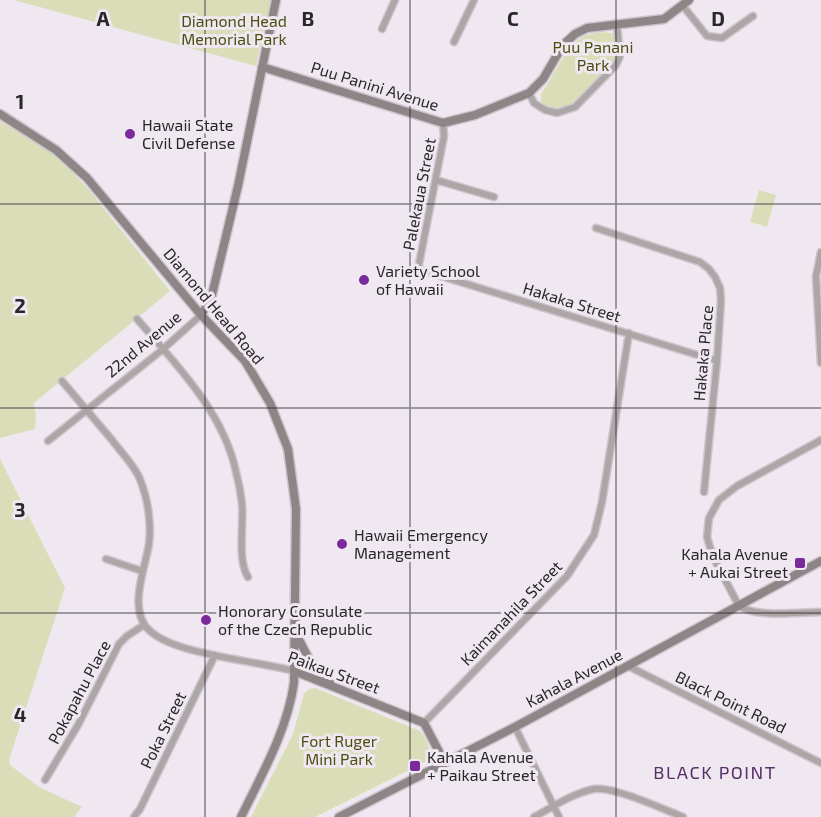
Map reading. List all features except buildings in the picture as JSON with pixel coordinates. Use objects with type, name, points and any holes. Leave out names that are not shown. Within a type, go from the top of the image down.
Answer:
[{"type":"street","name":"22nd Avenue","points":[[48,441],[162,350],[201,315],[211,299],[238,186],[276,0]]},
{"type":"street","points":[[382,28],[395,0]]},
{"type":"street","points":[[454,42],[474,0]]},
{"type":"street","name":"Puu Panini Avenue","points":[[262,67],[443,123],[475,115],[529,93],[543,79],[563,45],[575,34],[587,28],[664,19],[686,3]]},
{"type":"street","points":[[686,3],[707,36],[722,38],[753,16]]},
{"type":"street","points":[[529,93],[534,103],[545,110],[557,113],[575,106],[616,65],[620,56],[617,25]]},
{"type":"street","name":"Diamond Head Road","points":[[0,114],[46,142],[77,167],[201,315],[245,361],[270,402],[288,449],[296,509],[292,697],[281,732],[241,817]]},
{"type":"street","name":"Palekaua Street","points":[[418,269],[444,136],[443,123]]},
{"type":"street","points":[[436,180],[494,197]]},
{"type":"street","name":"Hakaka Place","points":[[596,228],[690,257],[709,269],[720,288],[717,361],[704,492]]},
{"type":"street","points":[[821,252],[816,276],[821,363]]},
{"type":"street","name":"Hakaka Street","points":[[418,269],[717,361]]},
{"type":"street","points":[[137,319],[209,406],[223,433],[232,457],[242,502],[243,563],[248,577]]},
{"type":"street","name":"Kaimanahila Street","points":[[424,723],[567,576],[594,535],[602,502],[629,333]]},
{"type":"street","points":[[62,381],[138,476],[145,494],[150,542],[142,571],[140,605],[144,625]]},
{"type":"street","points":[[821,440],[737,486],[719,500],[709,518],[707,537],[713,557],[739,606],[745,610],[821,612]]},
{"type":"street","points":[[106,559],[142,571]]},
{"type":"street","name":"Kahala Avenue","points":[[339,817],[515,727],[821,561]]},
{"type":"street","name":"Paikau Street","points":[[144,625],[156,636],[170,643],[294,671],[424,723]]},
{"type":"street","name":"Pokapahu Place","points":[[45,780],[78,725],[119,644],[144,625]]},
{"type":"street","points":[[295,630],[309,659],[335,686]]},
{"type":"street","name":"Poka Street","points":[[134,817],[140,810],[215,654]]},
{"type":"street","name":"Black Point Road","points":[[628,666],[821,763]]},
{"type":"street","points":[[424,723],[445,763]]},
{"type":"street","points":[[515,727],[559,817]]},
{"type":"street","points":[[534,817],[583,792],[596,789],[611,790],[683,817]]},
{"type":"green space","name":"Diamond Head Memorial Park","points":[[14,0],[271,0],[256,66]]},
{"type":"green space","name":"Puu Panani Park","points":[[600,32],[613,33],[617,48],[615,63],[568,106],[555,109],[548,108],[541,103],[541,94],[564,56],[583,37]]},
{"type":"green space","points":[[0,121],[41,145],[70,169],[170,291],[34,403],[35,429],[0,438]]},
{"type":"green space","points":[[759,190],[776,195],[767,227],[750,222]]},
{"type":"green space","points":[[0,459],[65,588],[9,760],[10,765],[39,787],[82,807],[74,817],[0,817]]},
{"type":"green space","name":"Fort Ruger Mini Park","points":[[315,688],[420,731],[425,738],[429,754],[425,762],[315,817],[251,817],[293,734],[304,694],[309,689]]},
{"type":"place","name":"Hawaii State Civil Defense","points":[[130,134]]},
{"type":"place","name":"Variety School of Hawaii","points":[[364,280]]},
{"type":"place","name":"Hawaii Emergency Management","points":[[342,544]]},
{"type":"place","name":"Kahala Avenue + Aukai Street","points":[[800,563]]},
{"type":"place","name":"Honorary Consulate of the Czech Republic","points":[[206,620]]},
{"type":"place","name":"Kahala Avenue + Paikau Street","points":[[415,766]]},
{"type":"district","name":"BLACK POINT","points":[[715,773]]}]
